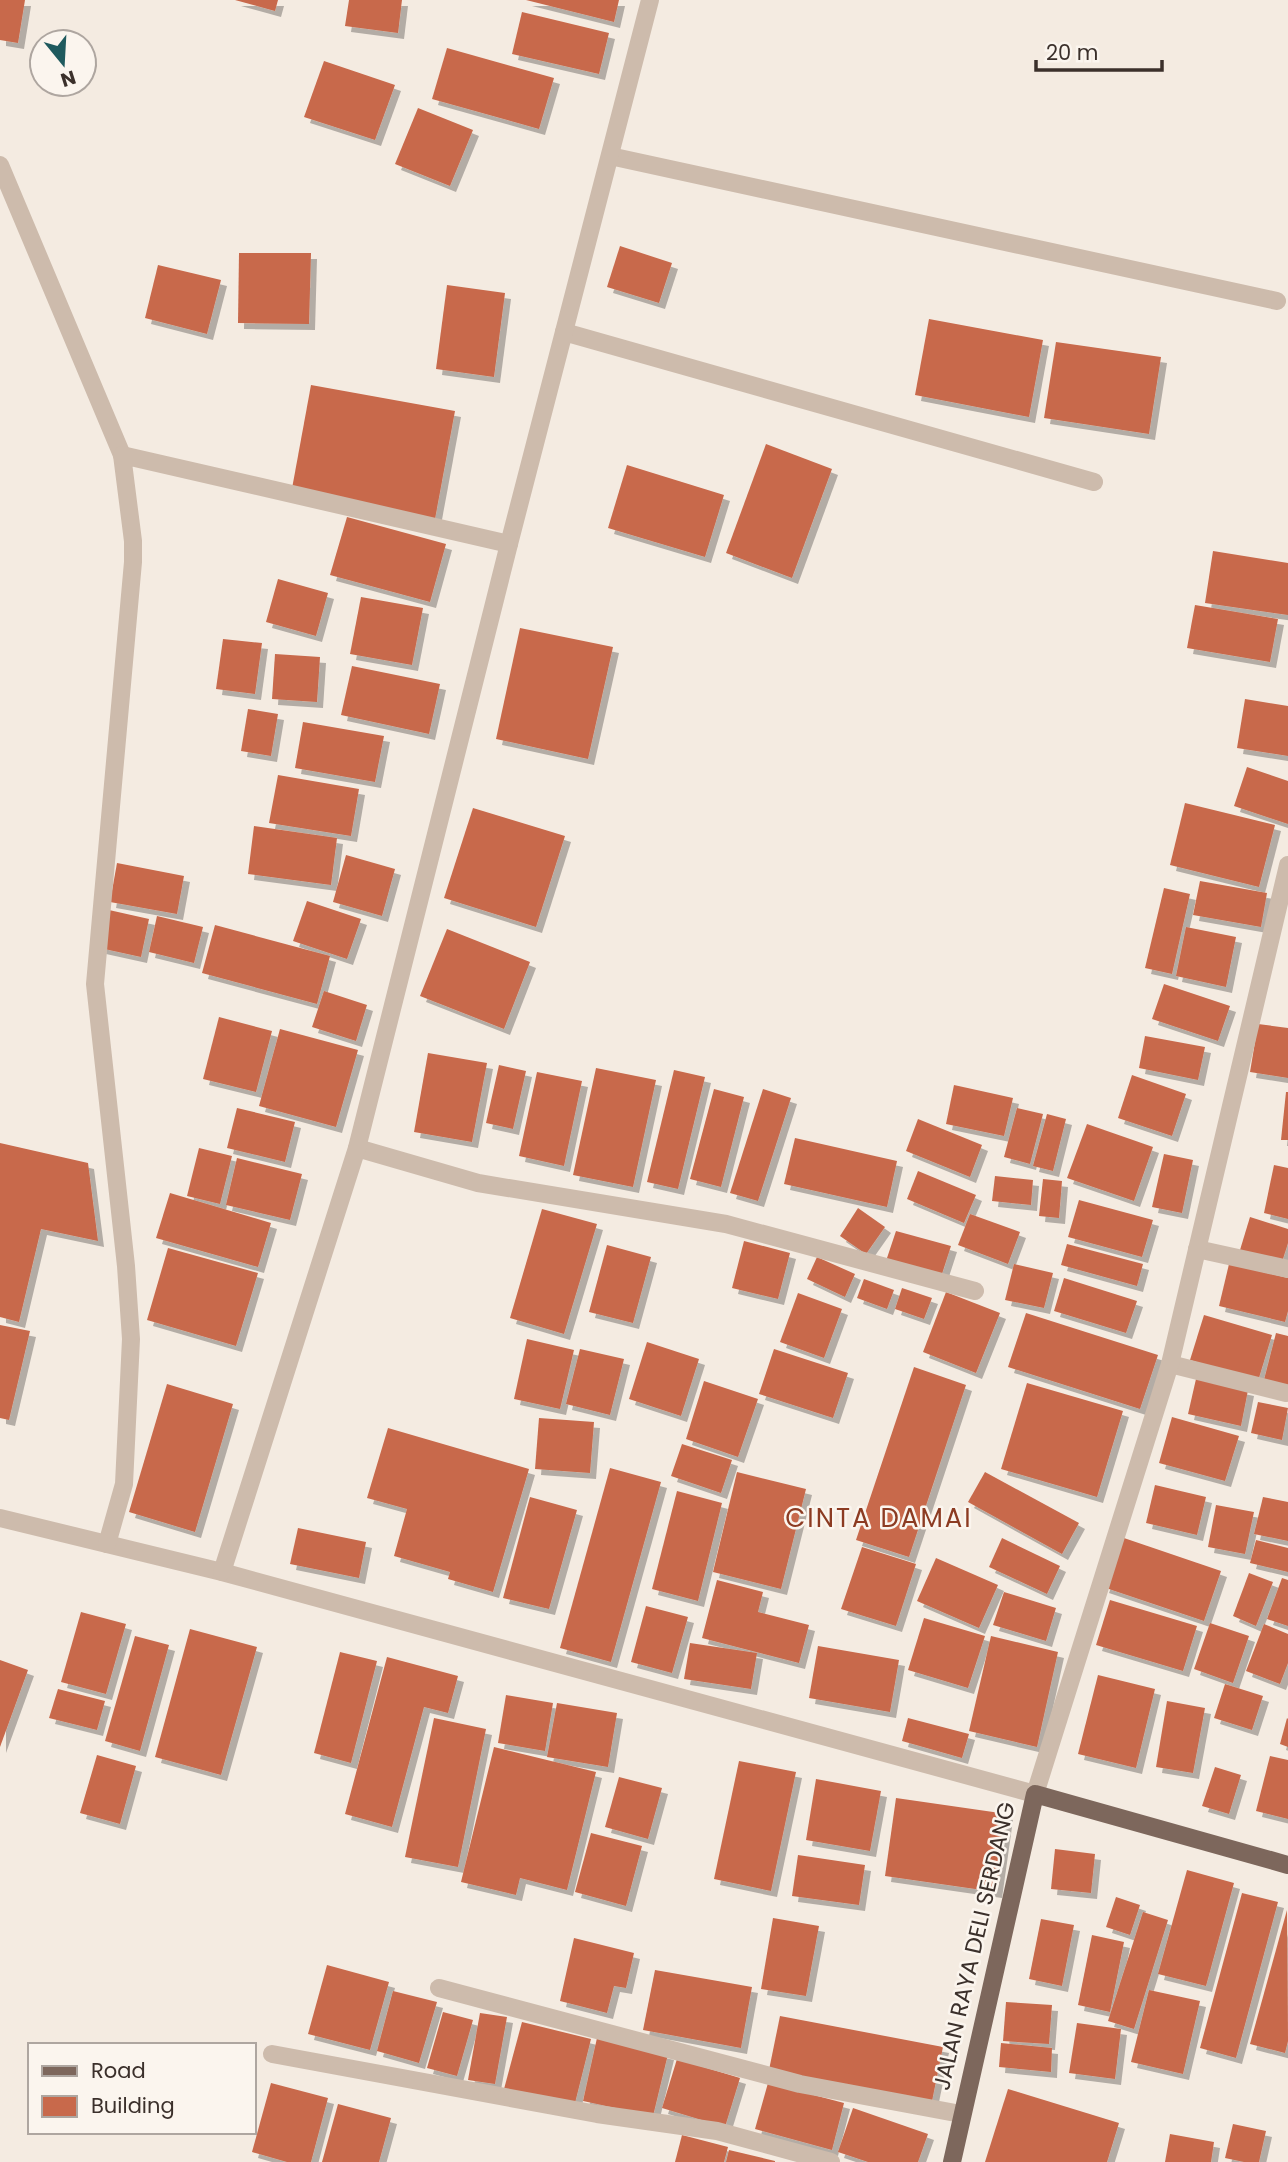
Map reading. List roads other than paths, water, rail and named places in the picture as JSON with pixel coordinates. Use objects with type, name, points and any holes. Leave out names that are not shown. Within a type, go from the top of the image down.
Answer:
[{"type":"main road","name":"JALAN RAYA DELI SERDANG","points":[[952,2162],[1035,1794],[1288,1865]]},
{"type":"street","points":[[222,1572],[357,1148],[650,0]]},
{"type":"street","points":[[610,156],[1278,301]]},
{"type":"street","points":[[0,165],[122,455],[133,541],[95,984],[126,1266],[131,1339],[124,1484],[107,1544]]},
{"type":"street","points":[[564,332],[1094,482]]},
{"type":"street","points":[[122,455],[509,544]]},
{"type":"street","points":[[0,1518],[222,1572],[1035,1794],[1170,1364],[1281,921],[1288,865]]},
{"type":"street","points":[[357,1148],[478,1183],[726,1224],[975,1291]]},
{"type":"street","points":[[1197,1249],[1288,1269]]},
{"type":"street","points":[[1170,1364],[1286,1393]]},
{"type":"street","points":[[439,1988],[800,2084],[961,2114]]},
{"type":"street","points":[[272,2054],[597,2114],[717,2131],[831,2162]]},
{"type":"district","name":"CINTA DAMAI","points":[[879,1518]]}]
